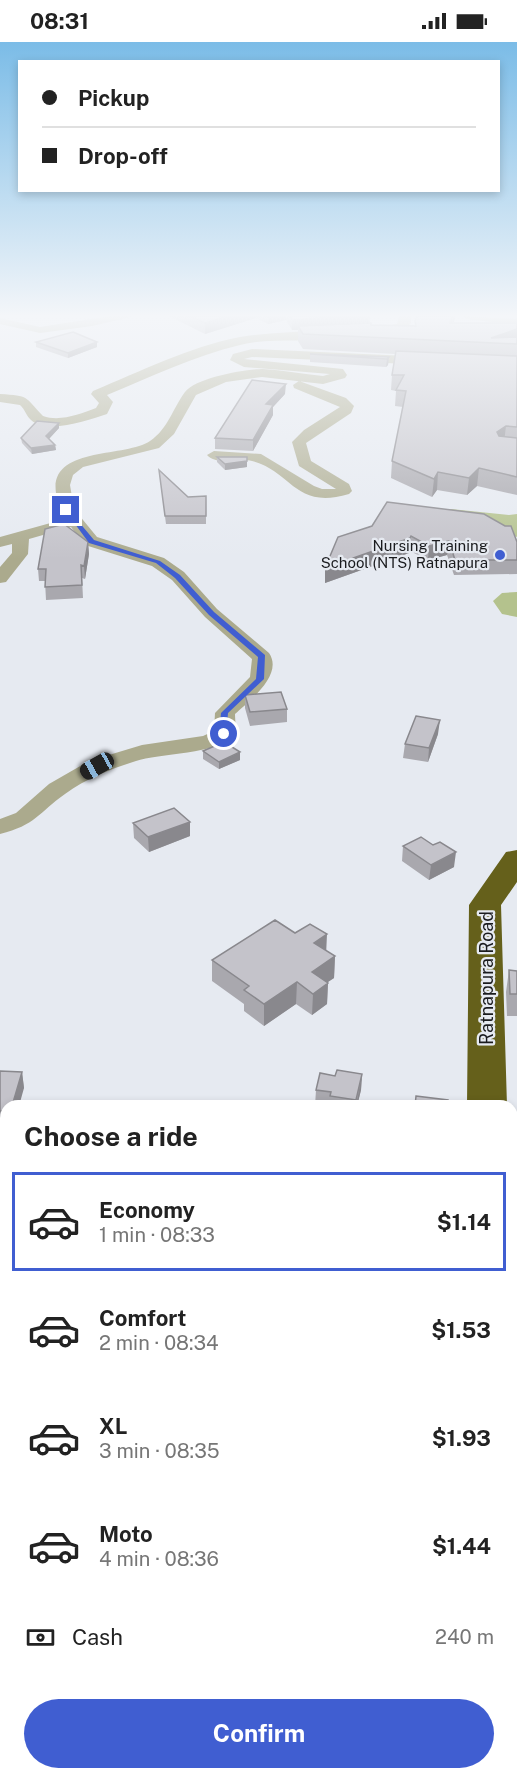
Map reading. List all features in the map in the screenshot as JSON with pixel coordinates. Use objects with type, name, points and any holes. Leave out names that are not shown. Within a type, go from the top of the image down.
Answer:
[{"type":"highway","name":"Ratnapura Road","points":[[487,1100],[485,905],[517,859]]},
{"type":"street","points":[[0,398],[21,400],[27,404],[35,417],[42,420],[73,420],[102,411],[106,402],[101,397]]},
{"type":"street","points":[[0,827],[24,818],[57,789],[97,766],[142,752],[208,742],[224,734],[225,713],[260,679],[262,657],[212,614],[178,576],[158,562],[91,542],[66,510],[62,485],[66,473],[78,464],[154,444],[169,431],[189,397]]},
{"type":"street","points":[[214,455],[257,457],[301,485],[322,494],[335,496],[344,492],[344,487],[304,463],[299,442],[309,433],[346,410],[347,406],[328,397]]},
{"type":"street","points":[[0,542],[74,521]]},
{"type":"street","points":[[0,578],[20,554],[21,536]]},
{"type":"green space","points":[[451,509],[517,514],[517,537],[491,526],[439,513]]},
{"type":"green space","points":[[517,592],[517,617],[502,614],[493,601],[502,593]]},
{"type":"building","points":[[241,397],[273,397],[266,404],[273,405],[253,440],[215,438]]},
{"type":"building","points":[[405,397],[517,397],[517,427],[506,426],[497,432],[499,436],[517,438],[517,477],[479,468],[469,478],[438,472],[434,479],[392,461]]},
{"type":"building","points":[[37,421],[59,423],[46,436],[55,445],[31,448],[21,438]]},
{"type":"building","points":[[217,457],[247,457],[247,461],[225,464]]},
{"type":"building","points":[[159,470],[188,497],[206,496],[206,516],[165,516]]},
{"type":"building","points":[[387,502],[484,514],[505,526],[511,526],[517,542],[517,560],[455,560],[449,541],[429,546],[411,536],[325,568],[338,537],[372,526]]},
{"type":"building","points":[[64,524],[88,542],[84,566],[81,565],[82,585],[45,587],[46,569],[38,569],[45,529]]},
{"type":"building","points":[[281,692],[287,709],[250,712],[245,695]]},
{"type":"building","points":[[416,716],[440,720],[429,748],[405,744]]},
{"type":"building","points":[[224,742],[240,752],[219,762],[203,751]]},
{"type":"building","points":[[174,808],[190,822],[148,837],[133,823]]},
{"type":"building","points":[[421,837],[433,845],[440,842],[456,852],[431,865],[403,846]]},
{"type":"building","points":[[275,920],[295,933],[310,924],[327,934],[314,943],[335,956],[312,972],[328,983],[313,994],[297,982],[264,1004],[244,990],[249,986],[212,960]]},
{"type":"building","points":[[509,970],[517,971],[517,994],[510,994]]},
{"type":"building","points":[[337,1070],[362,1074],[356,1100],[330,1096],[331,1092],[316,1090],[320,1073],[335,1076]]},
{"type":"building","points":[[0,1071],[22,1072],[14,1100],[0,1100]]},
{"type":"building","points":[[416,1096],[448,1100],[416,1100]]},
{"type":"place","name":"Nursing Training School (NTS) Ratnapura","points":[[500,555]]},
{"type":"route","points":[[66,510],[91,542],[158,562],[178,576],[212,614],[262,657],[260,679],[225,713],[224,734]]}]
